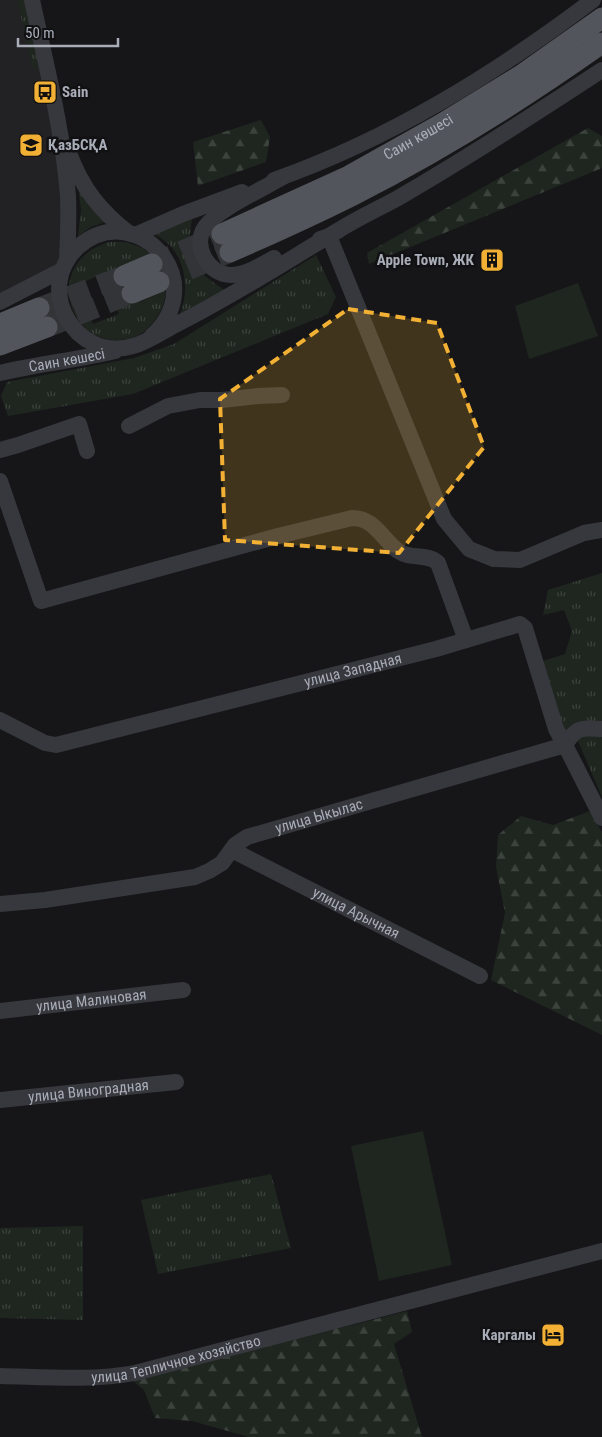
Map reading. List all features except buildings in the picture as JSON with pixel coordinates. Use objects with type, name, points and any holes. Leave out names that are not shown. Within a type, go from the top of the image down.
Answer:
[{"type":"main road","name":"Саин көшесі","points":[[602,18],[520,76],[440,125],[226,243],[355,194],[488,119],[602,43]]},
{"type":"main road","points":[[128,284],[155,273]]},
{"type":"main road","points":[[0,324],[43,318],[0,346]]},
{"type":"street","points":[[32,0],[58,122],[68,196],[65,266],[59,284],[61,303],[68,322],[76,332],[89,341],[103,347],[123,348],[134,346],[211,308],[502,136],[602,70]]},
{"type":"street","points":[[0,302],[65,266],[79,246],[96,236],[115,232],[132,234],[322,163],[367,142],[427,110],[518,54],[593,0]]},
{"type":"street","points":[[58,122],[77,174],[87,191],[118,224],[132,234],[148,241],[168,262],[175,290],[171,312],[159,330],[151,337]]},
{"type":"street","points":[[283,177],[226,209],[204,228],[200,240],[201,249],[205,259],[212,268],[224,274],[233,275],[246,272],[288,251],[330,236]]},
{"type":"street","points":[[330,236],[444,519],[469,549],[494,559],[520,560],[584,533],[602,530]]},
{"type":"street","name":"Саин көшесі","points":[[0,373],[30,366],[88,357],[134,346]]},
{"type":"street","points":[[129,426],[168,406],[200,400],[282,395]]},
{"type":"street","points":[[0,450],[79,424],[87,451]]},
{"type":"street","points":[[0,481],[41,601],[278,536],[352,518],[360,518],[369,522],[404,555],[429,557],[438,563],[466,640]]},
{"type":"street","name":"улица Западная","points":[[0,720],[45,743],[56,745],[466,640],[520,624],[525,628],[556,729],[565,745]]},
{"type":"street","points":[[602,729],[582,728],[572,733],[565,745],[602,818]]},
{"type":"street","name":"улица Ыкылас","points":[[0,904],[55,899],[194,877],[209,871],[222,862],[247,837],[565,745]]},
{"type":"street","name":"улица Арычная","points":[[232,850],[480,976]]},
{"type":"street","name":"улица Малиновая","points":[[0,1011],[182,990]]},
{"type":"street","name":"улица Виноградная","points":[[0,1100],[176,1082]]},
{"type":"street","name":"улица Тепличное хозяйство","points":[[0,1376],[113,1377],[135,1373],[602,1251]]},
{"type":"highlighted area","points":[[348,309],[437,323],[484,447],[399,553],[225,540],[220,399]]},
{"type":"shaded area","name":"ҚазБСҚА","points":[[0,0],[32,0],[58,122],[67,261],[0,302]]},
{"type":"green space","points":[[17,0],[25,0],[39,68],[33,69]]},
{"type":"green space","points":[[261,120],[270,137],[266,162],[198,186],[193,142]]},
{"type":"green space","points":[[588,128],[602,136],[602,168],[369,264],[367,253]]},
{"type":"green space","points":[[79,191],[105,222],[91,227],[78,236],[81,210]]},
{"type":"green space","points":[[192,219],[190,244],[194,261],[206,276],[226,291],[180,314],[184,303],[185,290],[182,266],[170,245],[161,238],[149,233]]},
{"type":"green space","points":[[109,242],[127,242],[143,249],[159,264],[164,274],[165,296],[157,317],[143,333],[131,338],[110,340],[92,333],[79,321],[71,304],[69,286],[74,268],[87,253]],"holes":[[[149,257],[163,292],[140,302],[125,266]],[[102,274],[119,314],[93,324],[77,285]]]},
{"type":"green space","points":[[316,255],[336,297],[328,314],[133,394],[8,416],[1,396],[7,382],[134,358],[174,344]]},
{"type":"green space","points":[[578,283],[598,336],[529,359],[515,306]]},
{"type":"green space","points":[[602,573],[602,797],[577,739],[561,729],[543,661],[565,654],[572,631],[564,610],[543,615],[548,590]]},
{"type":"green space","points":[[590,811],[602,832],[602,1035],[491,980],[505,913],[496,867],[498,835],[521,816],[553,825]]},
{"type":"green space","points":[[423,1131],[452,1265],[379,1281],[351,1146]]},
{"type":"green space","points":[[271,1174],[291,1248],[158,1274],[141,1200]]},
{"type":"green space","points":[[83,1226],[83,1320],[0,1318],[0,1228]]},
{"type":"green space","points":[[407,1311],[412,1332],[394,1344],[422,1437],[249,1437],[192,1421],[155,1418],[144,1390],[128,1377],[254,1346],[353,1325]]},
{"type":"tunnel","points":[[152,264],[222,234]]},
{"type":"tunnel","points":[[159,282],[230,252]]},
{"type":"tunnel","points":[[39,308],[124,276]]},
{"type":"tunnel","points":[[47,327],[132,293]]},
{"type":"place","name":"Sain","points":[[45,92]]},
{"type":"place","name":"ҚазБСҚА","points":[[31,145]]},
{"type":"place","name":"Apple Town, ЖК","points":[[492,260]]},
{"type":"place","name":"Каргалы","points":[[553,1335]]}]
